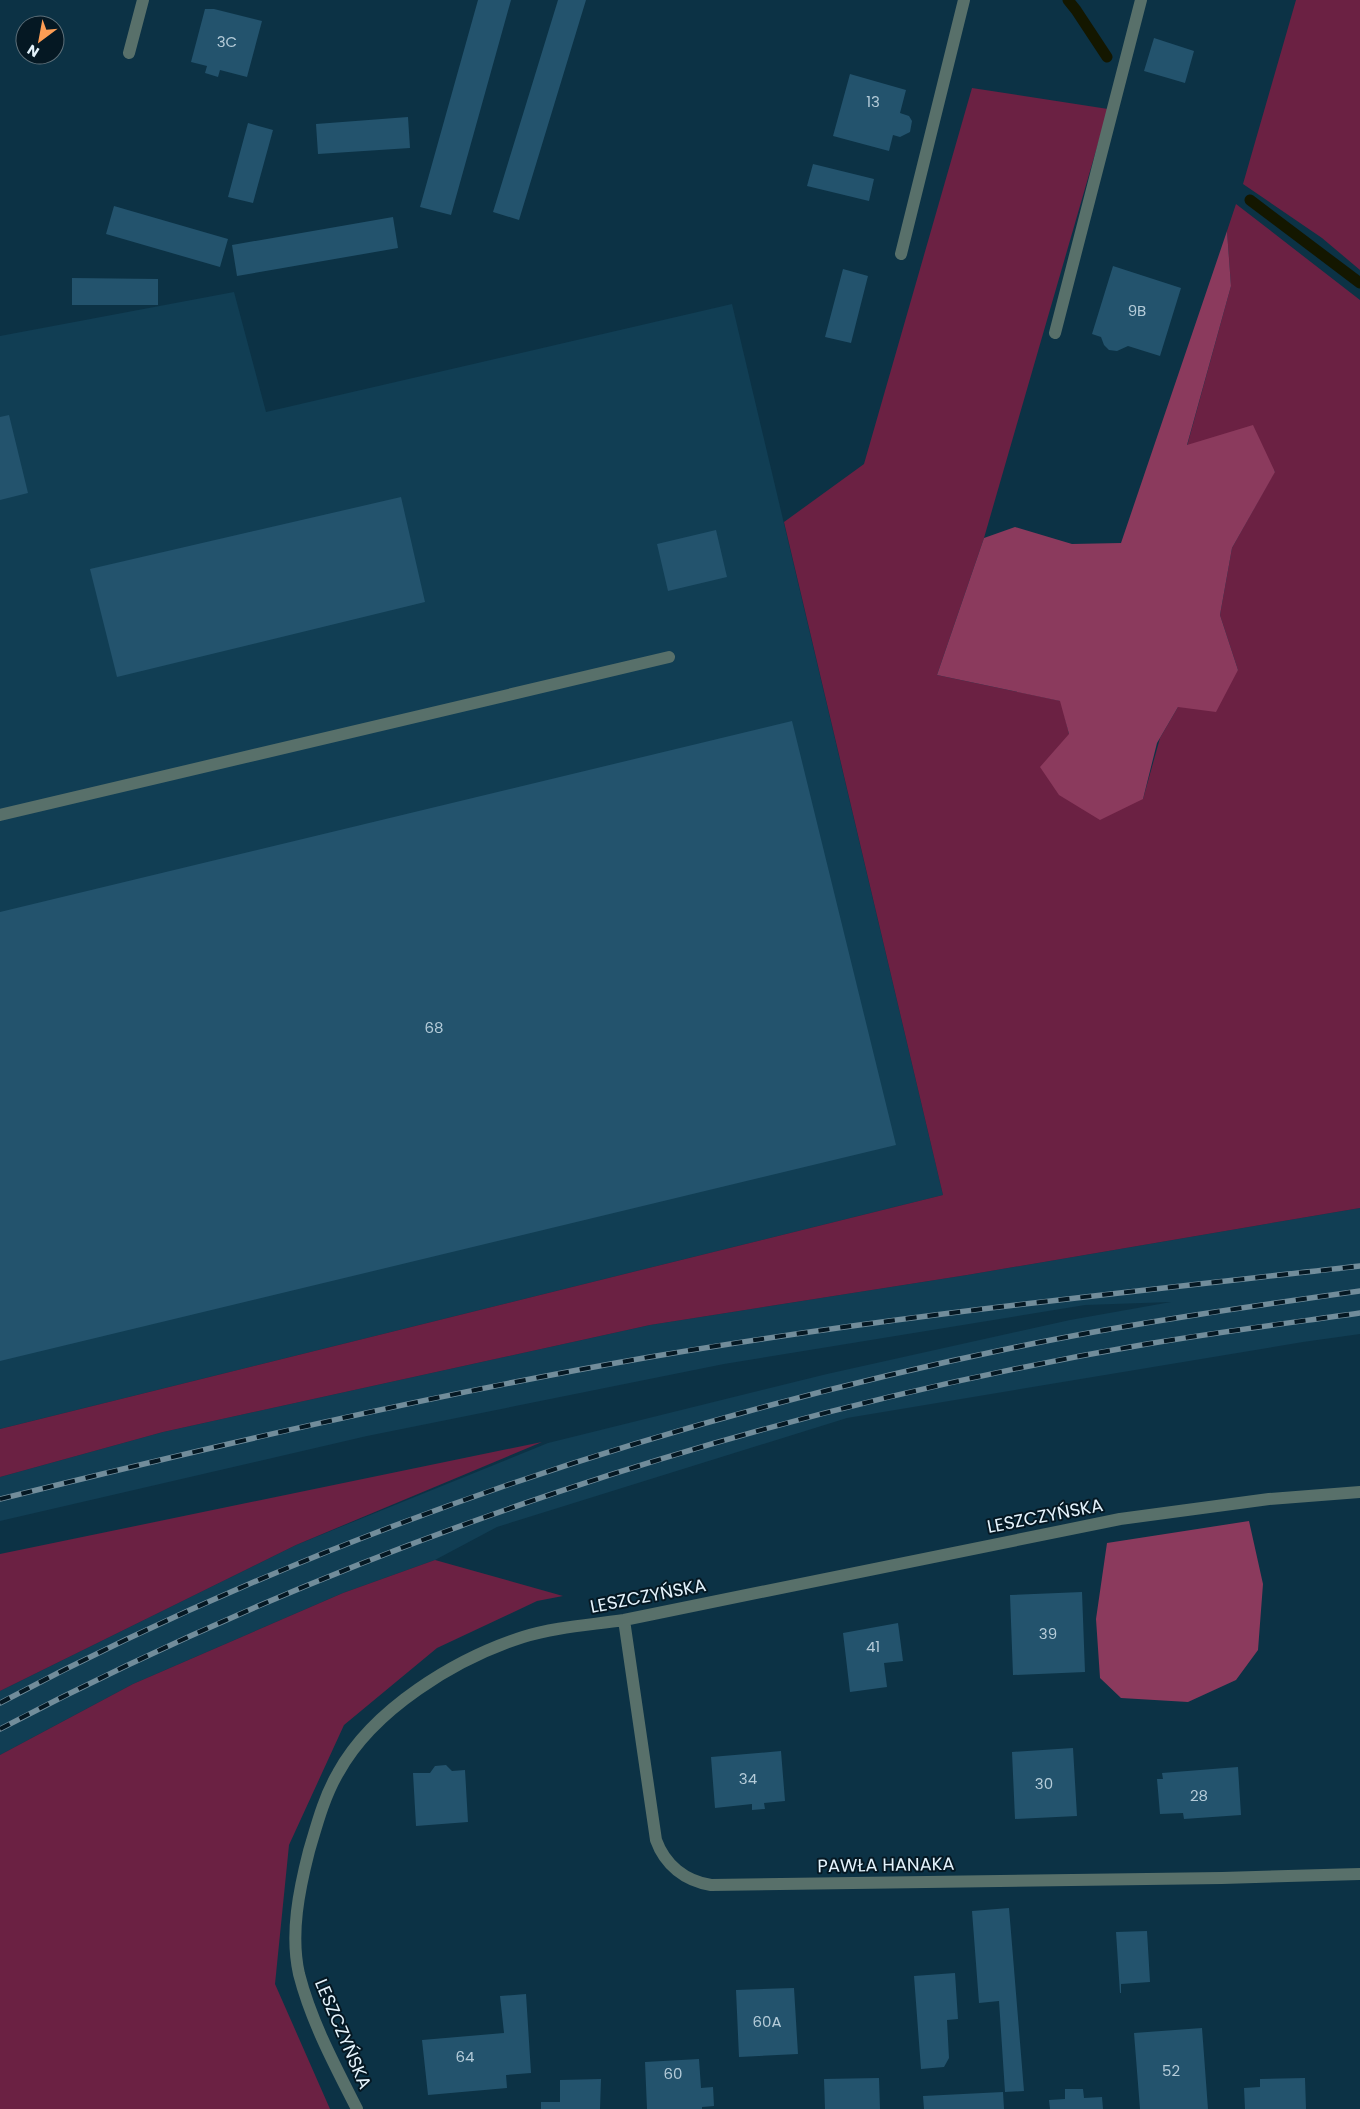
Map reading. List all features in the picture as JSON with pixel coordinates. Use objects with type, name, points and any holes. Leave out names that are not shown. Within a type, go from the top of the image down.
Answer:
[{"type":"street","points":[[129,52],[143,0]]},
{"type":"street","points":[[902,254],[964,0]]},
{"type":"street","points":[[1055,333],[1141,0]]},
{"type":"street","points":[[0,815],[669,657]]},
{"type":"street","name":"LESZCZYŃSKA","points":[[357,2109],[318,2028],[299,1973],[296,1925],[303,1874],[321,1810],[347,1758],[375,1725],[411,1695],[454,1668],[490,1650],[524,1637],[624,1620],[1120,1519],[1269,1499],[1360,1492]]},
{"type":"street","name":"PAWŁA HANAKA","points":[[624,1620],[656,1840],[660,1849],[676,1870],[700,1883],[711,1885],[750,1885],[1360,1874]]},
{"type":"shaded area","points":[[1296,0],[1360,0],[1360,270],[1322,238],[1243,184]]},
{"type":"shaded area","points":[[972,88],[1108,109],[984,538],[937,675],[1061,701],[1069,734],[1143,799],[1160,738],[1178,707],[1238,670],[1220,615],[1232,548],[1275,471],[1187,446],[1231,286],[1227,231],[1236,204],[1360,300],[1360,1208],[967,1275],[650,1325],[163,1432],[0,1477],[0,1429],[943,1195],[784,522],[864,464]]},
{"type":"shaded area","points":[[1227,231],[1231,286],[1187,445],[1253,425],[1275,472],[1232,548],[1220,615],[1238,670],[1216,712],[1178,707],[1157,743],[1143,799],[1100,820],[1059,795],[1040,767],[1069,734],[1060,701],[937,675],[984,538],[1015,527],[1072,544],[1121,543]]},
{"type":"shaded area","points":[[234,292],[266,412],[732,304],[943,1195],[0,1429],[0,336]]},
{"type":"shaded area","points":[[1360,1208],[1360,1334],[847,1418],[497,1527],[435,1560],[343,1593],[133,1684],[0,1755],[0,1691],[296,1545],[548,1443],[827,1374],[1070,1320],[1171,1302],[1085,1305],[724,1364],[367,1436],[0,1521],[0,1477],[163,1432],[650,1325],[967,1275]]},
{"type":"shaded area","points":[[542,1442],[296,1545],[0,1691],[0,1554]]},
{"type":"shaded area","points":[[1249,1521],[1263,1584],[1258,1650],[1236,1680],[1188,1702],[1121,1698],[1100,1678],[1096,1619],[1107,1543]]},
{"type":"shaded area","points":[[435,1560],[563,1596],[537,1601],[437,1648],[344,1725],[289,1845],[275,1984],[330,2109],[0,2109],[0,1755],[133,1684],[343,1593]]},
{"type":"building","points":[[478,0],[511,0],[451,215],[420,207]]},
{"type":"building","points":[[558,0],[586,0],[519,220],[493,212]]},
{"type":"building","points":[[205,9],[214,9],[262,21],[247,77],[220,70],[218,77],[205,73],[207,66],[191,62]]},
{"type":"building","points":[[1154,38],[1194,51],[1185,83],[1144,71]]},
{"type":"building","points":[[850,74],[906,90],[900,113],[909,116],[912,121],[910,132],[900,137],[893,135],[889,151],[833,136]]},
{"type":"building","points":[[408,117],[410,148],[318,154],[316,124]]},
{"type":"building","points":[[248,123],[273,130],[253,203],[228,197]]},
{"type":"building","points":[[813,164],[874,179],[869,201],[807,186]]},
{"type":"building","points":[[114,206],[228,239],[220,267],[106,234]]},
{"type":"building","points":[[393,217],[398,248],[237,276],[232,245]]},
{"type":"building","points":[[1113,266],[1181,288],[1160,356],[1128,346],[1117,351],[1109,350],[1104,345],[1101,337],[1092,334]]},
{"type":"building","points":[[843,269],[868,276],[851,343],[825,337]]},
{"type":"building","points":[[72,278],[158,279],[158,305],[72,305]]},
{"type":"building","points":[[9,415],[28,493],[0,500],[0,417]]},
{"type":"building","points":[[401,497],[425,602],[117,677],[90,569]]},
{"type":"building","points":[[716,530],[727,577],[668,591],[657,544]]},
{"type":"building","points":[[792,721],[896,1145],[0,1361],[0,912]]},
{"type":"building","points":[[1082,1592],[1085,1672],[1013,1675],[1010,1595]]},
{"type":"building","points":[[898,1623],[903,1661],[884,1663],[887,1687],[850,1692],[843,1633]]},
{"type":"building","points":[[1073,1748],[1077,1816],[1015,1819],[1012,1752]]},
{"type":"building","points":[[781,1751],[785,1801],[764,1803],[765,1809],[752,1810],[752,1804],[715,1808],[711,1757]]},
{"type":"building","points":[[446,1765],[452,1771],[465,1770],[468,1822],[416,1826],[413,1773],[430,1773],[435,1766]]},
{"type":"building","points":[[1238,1767],[1241,1815],[1184,1819],[1183,1813],[1160,1814],[1157,1779],[1163,1779],[1162,1773]]},
{"type":"building","points":[[1009,1908],[1024,2091],[1005,2092],[999,2001],[979,2003],[972,1911]]},
{"type":"building","points":[[1147,1931],[1150,1982],[1121,1984],[1120,1993],[1116,1932]]},
{"type":"building","points":[[955,1973],[958,2019],[947,2020],[949,2058],[944,2067],[921,2069],[914,1976]]},
{"type":"building","points":[[794,1988],[798,2054],[739,2057],[736,1990]]},
{"type":"building","points":[[526,1994],[531,2073],[506,2075],[507,2088],[428,2095],[422,2040],[504,2033],[500,1996]]},
{"type":"building","points":[[1202,2028],[1208,2109],[1140,2109],[1134,2033]]},
{"type":"building","points":[[699,2059],[701,2088],[713,2087],[714,2106],[702,2107],[702,2109],[647,2109],[645,2062]]},
{"type":"building","points":[[879,2078],[880,2109],[825,2109],[824,2079]]},
{"type":"building","points":[[1305,2078],[1306,2109],[1245,2109],[1244,2088],[1260,2087],[1260,2079]]},
{"type":"building","points":[[601,2079],[600,2109],[541,2109],[541,2102],[560,2102],[560,2080]]},
{"type":"building","points":[[1065,2089],[1083,2089],[1084,2098],[1102,2097],[1103,2109],[1050,2109],[1049,2100],[1065,2099]]},
{"type":"building","points":[[1003,2092],[1004,2109],[924,2109],[923,2096]]},
{"type":"waterway","points":[[1068,0],[1107,57]]},
{"type":"waterway","points":[[1250,200],[1360,283]]},
{"type":"railway","points":[[0,1499],[401,1405],[644,1358],[733,1343],[912,1318],[1360,1266]]},
{"type":"railway","points":[[0,1703],[123,1641],[249,1584],[377,1532],[507,1485],[639,1443],[772,1405],[906,1371],[1041,1342],[1240,1308],[1360,1291]]},
{"type":"railway","points":[[0,1729],[135,1662],[274,1600],[415,1543],[558,1492],[703,1446],[850,1407],[998,1372],[1147,1344],[1360,1313]]}]
